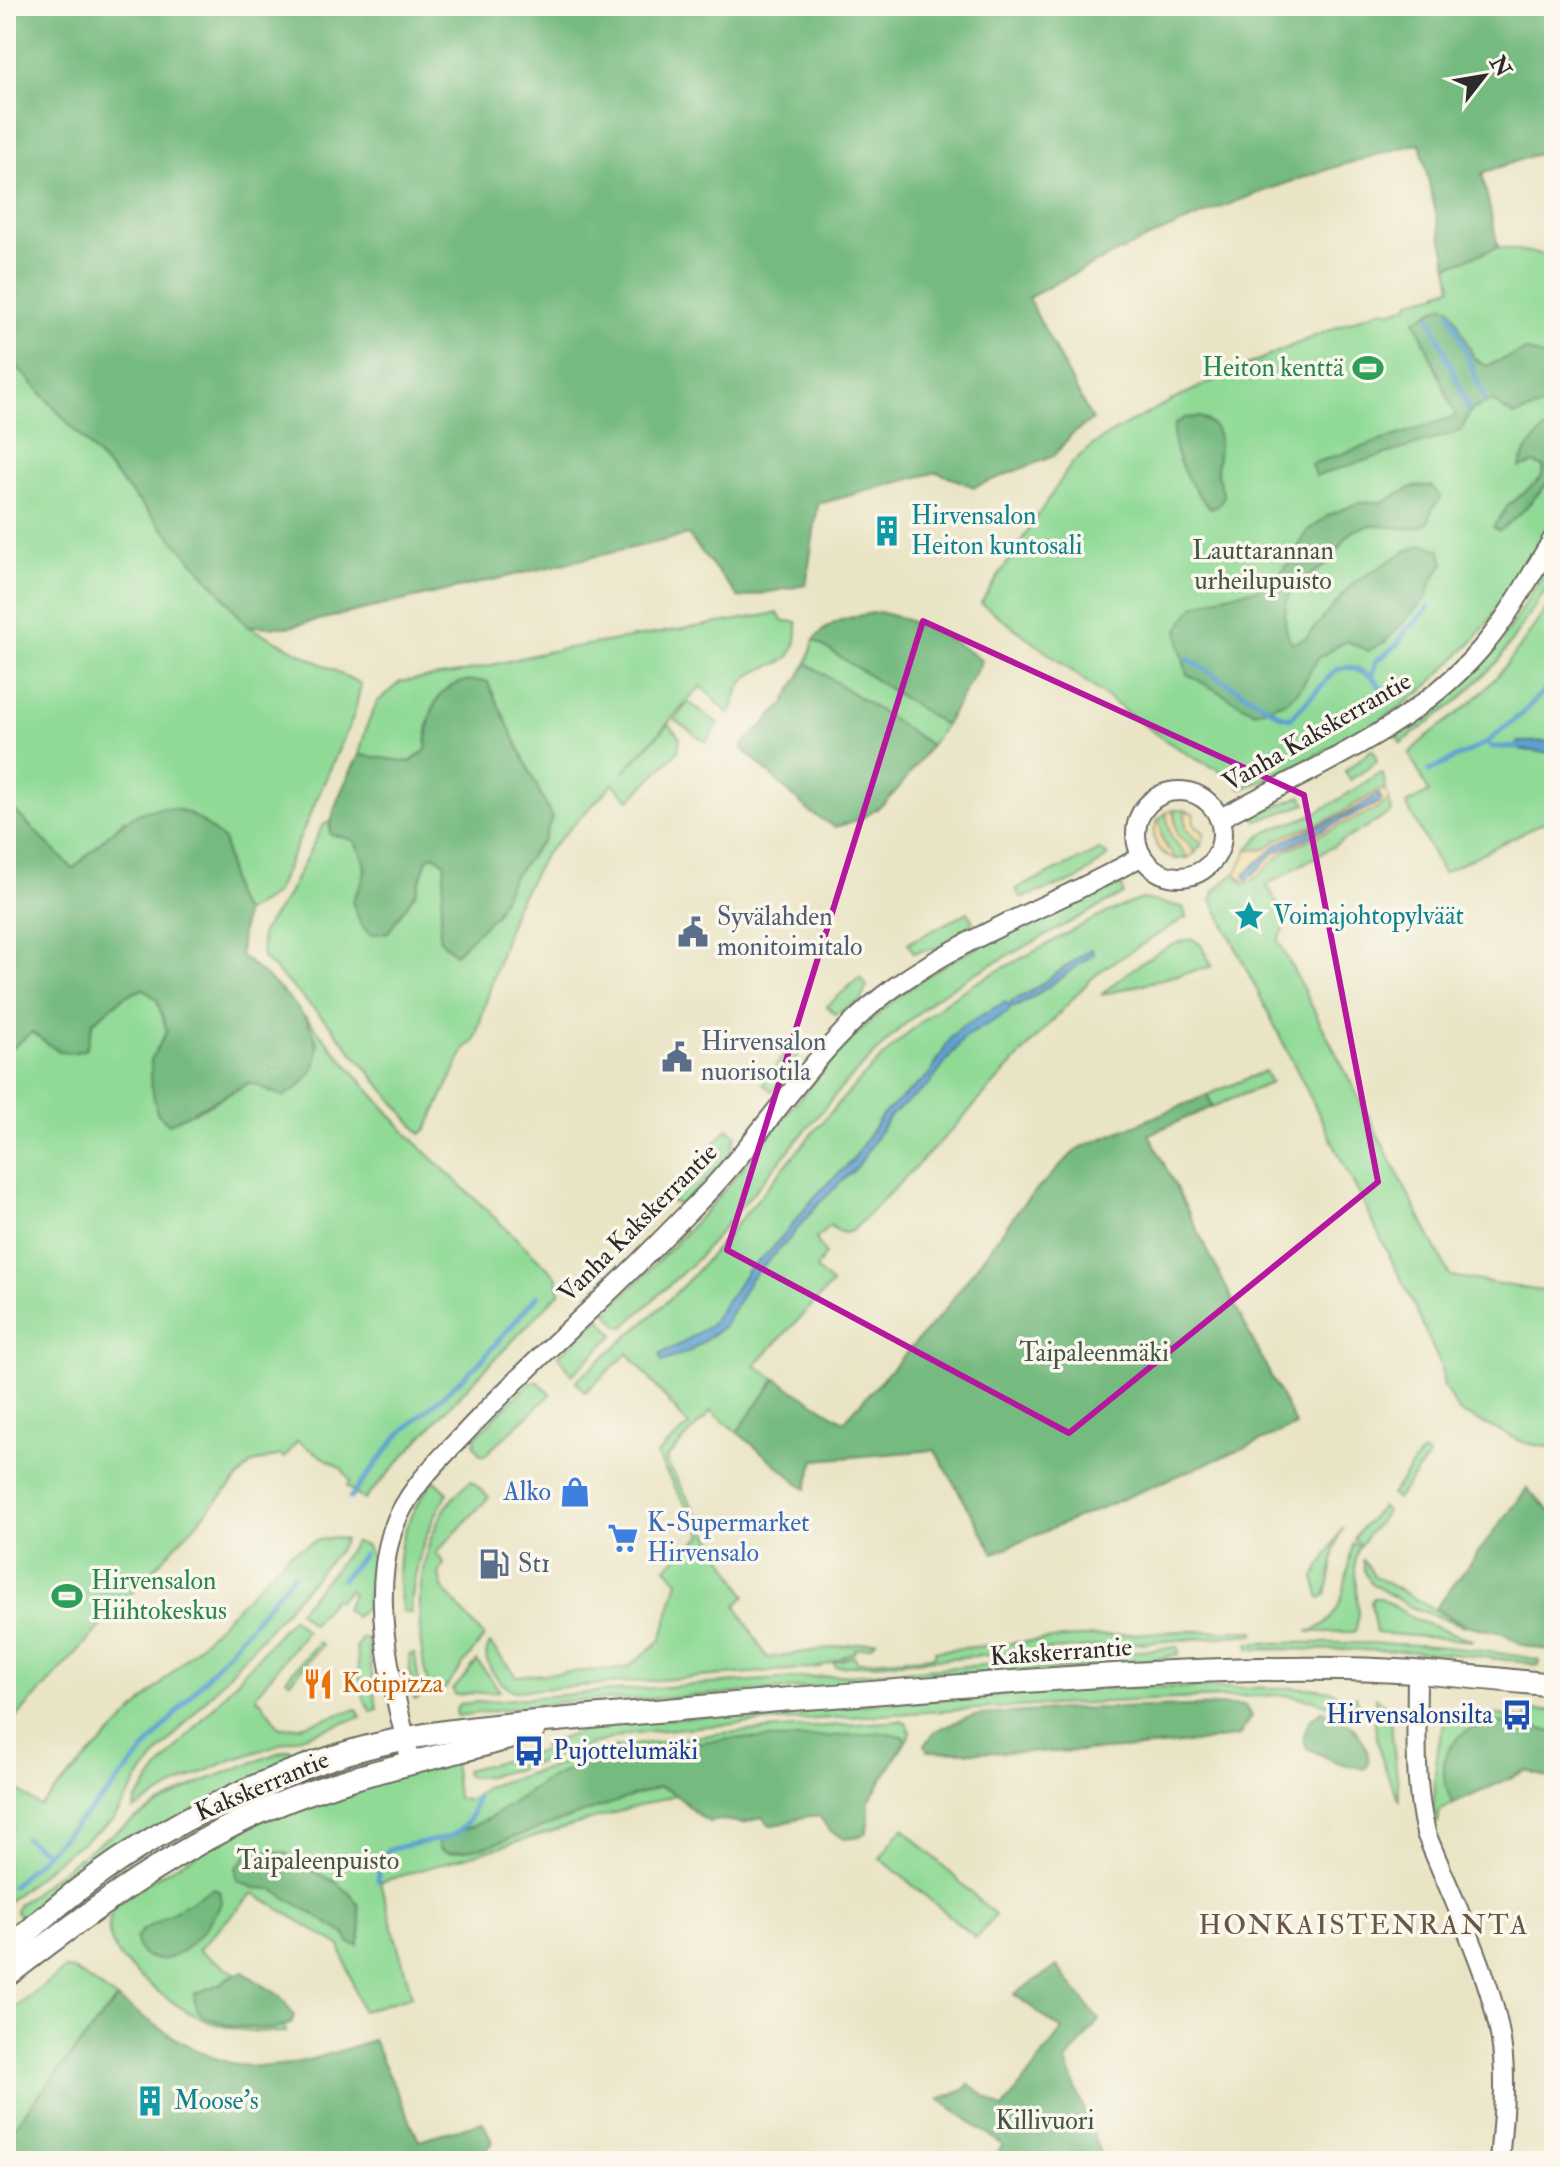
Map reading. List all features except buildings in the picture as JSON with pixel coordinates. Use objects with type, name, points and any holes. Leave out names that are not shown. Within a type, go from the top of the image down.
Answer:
[{"type":"main road","name":"Kakskerrantie","points":[[6,1953],[89,1881],[186,1819],[295,1770],[371,1746],[405,1740],[501,1724],[645,1711],[1131,1675],[1281,1669],[1417,1672],[1554,1685]]},
{"type":"main road","name":"Kakskerrantie","points":[[6,1976],[163,1862],[227,1828],[304,1794],[573,1719]]},
{"type":"street","name":"Vanha Kakskerrantie","points":[[1219,819],[1378,733],[1443,687],[1481,649],[1502,621],[1554,537]]},
{"type":"street","points":[[1175,791],[1196,794],[1211,805],[1219,819],[1221,839],[1219,850],[1206,867],[1177,877],[1157,871],[1142,856],[1136,835],[1146,805],[1164,793],[1175,791]]},
{"type":"street","name":"Vanha Kakskerrantie","points":[[411,1763],[384,1627],[385,1563],[392,1532],[401,1511],[431,1469],[538,1357],[595,1305],[708,1191],[832,1043],[875,1002],[950,953],[1094,883],[1142,856]]},
{"type":"street","points":[[1417,1672],[1418,1771],[1426,1833],[1487,1984],[1500,2035],[1504,2095],[1499,2161]]},
{"type":"highlighted area","points":[[923,621],[1304,795],[1378,1182],[1069,1433],[727,1250]]},
{"type":"green space","points":[[6,6],[1554,6],[1554,148],[1482,173],[1498,247],[1448,266],[1420,143],[1318,173],[1219,208],[1123,250],[1028,298],[1092,420],[1071,435],[1054,456],[974,487],[937,472],[818,504],[806,585],[739,598],[688,535],[288,627],[247,626],[216,587],[6,354]]},
{"type":"green space","name":"Lauttarannan urheilupuisto","points":[[1498,247],[1554,256],[1554,518],[1500,606],[1474,640],[1421,692],[1378,722],[1273,777],[1241,789],[1224,772],[1160,737],[981,603],[1070,466],[1100,440],[1157,408],[1266,356],[1378,311],[1385,309],[1389,312],[1408,306],[1410,301],[1439,294],[1439,291],[1452,287],[1448,266]]},
{"type":"green space","points":[[1443,305],[1451,308],[1474,358],[1486,366],[1526,350],[1543,357],[1554,352],[1554,403],[1514,416],[1492,401],[1471,410],[1461,431],[1315,476],[1311,464],[1456,416],[1415,320]]},
{"type":"green space","points":[[6,354],[216,587],[247,626],[361,684],[354,715],[275,894],[244,913],[233,894],[224,840],[125,819],[73,869],[6,802]]},
{"type":"green space","points":[[1200,417],[1213,426],[1219,436],[1217,469],[1224,496],[1218,506],[1210,508],[1183,469],[1173,435],[1175,424],[1185,418]]},
{"type":"green space","points":[[1554,423],[1553,477],[1521,513],[1499,531],[1493,527],[1508,506],[1541,478],[1544,467],[1533,463],[1520,468],[1532,443]]},
{"type":"green space","points":[[1432,486],[1441,498],[1433,507],[1428,523],[1412,528],[1369,526],[1355,531],[1346,538],[1332,559],[1301,582],[1288,597],[1286,629],[1292,643],[1306,638],[1352,584],[1406,551],[1424,544],[1440,550],[1444,563],[1433,579],[1426,598],[1386,641],[1368,651],[1347,641],[1318,658],[1301,688],[1287,701],[1255,712],[1187,674],[1178,629],[1195,606],[1258,589],[1276,579],[1307,531],[1329,515],[1358,503],[1384,502],[1412,487]]},
{"type":"green space","points":[[1554,555],[1554,577],[1499,660],[1459,700],[1401,743],[1397,736],[1399,732],[1449,695],[1499,643]]},
{"type":"green space","points":[[1554,596],[1554,821],[1552,818],[1443,873],[1406,804],[1429,792],[1409,754],[1487,687],[1518,650]]},
{"type":"green space","points":[[879,612],[933,631],[982,661],[945,725],[814,640],[835,623]]},
{"type":"green space","points":[[778,613],[782,621],[797,622],[793,650],[788,657],[746,679],[729,714],[701,686],[623,773],[669,724],[680,738],[678,751],[630,800],[613,784],[545,854],[514,909],[474,1042],[466,1047],[427,1129],[421,1134],[330,1025],[263,958],[261,933],[286,898],[323,825],[330,822],[330,834],[353,839],[363,857],[364,877],[352,902],[370,935],[388,932],[416,892],[427,859],[434,854],[445,863],[444,894],[495,915],[512,878],[543,840],[552,818],[487,681],[428,722],[426,750],[410,762],[359,755],[377,702],[400,682],[459,673],[545,652]]},
{"type":"green space","points":[[814,640],[945,725],[931,745],[807,663]]},
{"type":"green space","points":[[807,663],[931,745],[901,785],[880,806],[853,822],[835,827],[811,813],[741,747],[783,705]]},
{"type":"green space","points":[[487,681],[552,818],[543,840],[512,878],[495,915],[455,954],[439,939],[445,863],[434,855],[427,859],[416,892],[388,932],[370,935],[360,923],[352,901],[364,877],[363,857],[353,840],[330,834],[336,803],[345,783],[359,755],[411,762],[426,750],[430,719],[443,693],[461,682]]},
{"type":"green space","points":[[688,702],[719,724],[706,742],[675,720]]},
{"type":"green space","points":[[1371,750],[1377,762],[1350,780],[1345,771]]},
{"type":"green space","points":[[1379,773],[1383,774],[1386,790],[1380,790],[1330,819],[1278,839],[1262,850],[1248,849],[1263,834],[1314,814]]},
{"type":"green space","points":[[1301,796],[1306,804],[1258,821],[1254,816]]},
{"type":"green space","points":[[1389,800],[1392,812],[1267,885],[1288,923],[1278,940],[1450,1276],[1554,1293],[1554,1448],[1525,1443],[1459,1412],[1444,1387],[1441,1366],[1411,1299],[1212,900],[1214,891],[1234,874],[1246,885],[1284,852]]},
{"type":"green space","points":[[6,802],[73,869],[122,824],[150,810],[166,808],[188,813],[224,840],[233,894],[244,913],[240,955],[276,985],[307,1022],[316,1041],[316,1060],[306,1079],[284,1097],[250,1082],[169,1124],[157,1113],[151,1084],[151,1060],[167,1031],[157,1000],[144,989],[125,996],[93,1022],[86,1049],[63,1052],[32,1032],[6,1053]]},
{"type":"green space","points":[[1174,810],[1185,810],[1185,827],[1202,844],[1195,853],[1177,835]]},
{"type":"green space","points":[[1166,813],[1171,836],[1188,858],[1175,859],[1163,841],[1158,820]]},
{"type":"green space","points":[[1100,850],[1108,856],[1077,880],[1021,898],[1016,889]]},
{"type":"green space","points":[[1122,885],[1123,894],[935,998],[842,1087],[698,1258],[624,1327],[619,1326],[607,1312],[711,1205],[851,1040],[899,996],[976,947],[1066,906]]},
{"type":"green space","points":[[1143,899],[1183,907],[1186,917],[1090,980],[947,1135],[854,1229],[842,1232],[830,1225],[816,1239],[825,1254],[816,1269],[832,1284],[755,1365],[776,1379],[737,1432],[711,1411],[665,1460],[746,1596],[736,1605],[767,1658],[876,1641],[872,1646],[855,1649],[855,1652],[814,1668],[516,1691],[504,1684],[489,1665],[487,1650],[490,1644],[516,1676],[627,1668],[661,1640],[678,1581],[666,1567],[703,1535],[656,1455],[689,1426],[628,1353],[585,1392],[576,1381],[680,1289],[868,1071],[934,1011],[972,985],[1077,928]]},
{"type":"green space","points":[[968,912],[973,922],[953,939],[937,948],[914,953],[908,943]]},
{"type":"green space","points":[[1193,939],[1201,945],[1212,966],[1101,995],[1157,953]]},
{"type":"green space","points":[[860,977],[867,986],[860,1002],[835,1014],[827,1006]]},
{"type":"green space","points":[[144,988],[157,1000],[167,1031],[151,1060],[194,1113],[251,1082],[271,1093],[319,1045],[305,1016],[409,1136],[557,1277],[560,1292],[364,1500],[347,1486],[350,1481],[342,1469],[297,1441],[285,1458],[280,1455],[251,1464],[6,1729],[6,1053],[32,1032],[63,1052],[85,1049],[93,1023],[125,996]]},
{"type":"green space","points":[[789,1048],[798,1055],[790,1080],[772,1091],[763,1084]]},
{"type":"green space","points":[[1265,1071],[1271,1083],[1212,1107],[1207,1095]]},
{"type":"green space","name":"Taipaleenmäki","points":[[1207,1095],[1212,1107],[1149,1134],[1296,1426],[994,1553],[935,1450],[815,1460],[806,1489],[737,1432],[776,1379],[844,1421],[940,1316],[1023,1204],[1077,1149]]},
{"type":"green space","points":[[728,1128],[736,1135],[730,1155],[681,1205],[670,1201],[669,1196]]},
{"type":"green space","points":[[600,1318],[614,1335],[572,1375],[558,1356]]},
{"type":"green space","points":[[534,1382],[551,1394],[485,1455],[480,1455],[474,1444],[476,1436],[527,1385]]},
{"type":"green space","points":[[1422,1452],[1429,1456],[1397,1499],[1391,1495]]},
{"type":"green space","points":[[434,1480],[448,1493],[432,1521],[421,1550],[411,1613],[403,1612],[398,1575],[402,1542],[413,1511]]},
{"type":"green space","points":[[471,1481],[489,1497],[436,1553],[444,1563],[439,1574],[442,1587],[484,1637],[443,1691],[432,1693],[425,1670],[420,1624],[426,1556],[442,1514]]},
{"type":"green space","points":[[1527,1489],[1554,1515],[1554,1652],[1523,1645],[1503,1633],[1465,1625],[1435,1609]]},
{"type":"green space","points":[[1381,1507],[1387,1511],[1360,1545],[1354,1539],[1356,1535]]},
{"type":"green space","points":[[1343,1527],[1336,1543],[1328,1587],[1325,1596],[1320,1598],[1314,1578]]},
{"type":"green space","points":[[333,1537],[345,1540],[338,1551],[164,1747],[140,1777],[113,1820],[6,1903],[6,1782],[40,1806],[290,1553],[315,1541]]},
{"type":"green space","points":[[355,1542],[367,1546],[372,1558],[366,1608],[355,1617],[345,1609],[353,1594],[349,1590],[338,1601],[334,1598],[310,1623],[298,1611]]},
{"type":"green space","points":[[1353,1543],[1359,1547],[1355,1565],[1358,1610],[1355,1632],[1307,1632],[1320,1627],[1337,1609]]},
{"type":"green space","points":[[1363,1559],[1373,1575],[1464,1626],[1411,1607],[1372,1584],[1364,1571]]},
{"type":"green space","points":[[1374,1598],[1381,1598],[1416,1620],[1475,1641],[1376,1633],[1371,1602]]},
{"type":"green space","points":[[292,1618],[306,1631],[256,1699],[260,1700],[280,1728],[301,1726],[357,1709],[361,1717],[226,1762],[133,1810],[136,1800],[164,1763]]},
{"type":"green space","points":[[1184,1631],[1255,1631],[1255,1634],[836,1667],[833,1663],[854,1656],[858,1662],[935,1656],[935,1651],[1063,1638]]},
{"type":"green space","points":[[362,1638],[367,1638],[377,1709],[372,1712],[364,1699],[360,1681],[356,1647]]},
{"type":"green space","points":[[318,1642],[322,1645],[290,1682],[286,1679]]},
{"type":"green space","points":[[1249,1643],[1431,1646],[1540,1660],[1539,1665],[1431,1653],[1249,1649]]},
{"type":"green space","points":[[1178,1647],[1179,1654],[1134,1664],[667,1698],[568,1701],[457,1716],[456,1709],[459,1704],[548,1696],[998,1664]]},
{"type":"green space","points":[[415,1654],[420,1697],[415,1700],[411,1689],[409,1655]]},
{"type":"green space","points":[[477,1661],[500,1691],[455,1695],[453,1690]]},
{"type":"green space","points":[[1142,1687],[1310,1688],[1332,1691],[1348,1702],[1356,1696],[1360,1710],[1353,1714],[1315,1700],[1284,1695],[750,1723],[619,1736],[497,1774],[478,1777],[466,1775],[465,1770],[544,1751],[543,1745],[594,1727],[626,1722]]},
{"type":"green space","points":[[1376,1697],[1389,1710],[1400,1801],[1380,1751],[1375,1724]]},
{"type":"green space","points":[[1245,1706],[1251,1716],[1239,1736],[1200,1742],[1044,1752],[927,1751],[925,1745],[935,1731],[980,1715],[1071,1709]]},
{"type":"green space","points":[[1321,1711],[1347,1722],[1361,1738],[1368,1756],[1368,1765],[1364,1769],[1336,1762],[1307,1748],[1303,1738],[1309,1721]]},
{"type":"green space","points":[[1528,1711],[1554,1711],[1554,1780],[1527,1770],[1440,1810],[1436,1823],[1435,1771],[1446,1719],[1491,1714],[1526,1719]]},
{"type":"green space","points":[[1488,1722],[1529,1725],[1554,1733],[1554,1780],[1527,1770],[1453,1804],[1444,1776],[1447,1753],[1462,1735]]},
{"type":"green space","name":"Taipaleenpuisto","points":[[906,1723],[911,1733],[869,1801],[869,1820],[767,1768],[380,1882],[412,1996],[362,2011],[340,1946],[253,1893],[198,1950],[275,1997],[286,2032],[227,2028],[196,2016],[164,1996],[131,1969],[117,1952],[109,1933],[112,1912],[121,1902],[194,1856],[251,1826],[309,1801],[453,1760],[457,1798],[469,1801],[486,1787],[614,1748],[723,1733]]},
{"type":"green space","points":[[889,1733],[906,1740],[869,1801],[866,1832],[860,1837],[846,1839],[830,1831],[819,1816],[770,1825],[762,1817],[744,1823],[709,1822],[673,1793],[659,1787],[488,1846],[450,1853],[440,1849],[438,1844],[440,1840],[488,1819],[548,1779],[594,1759],[679,1744],[742,1738]]},
{"type":"green space","points":[[290,1749],[293,1755],[25,1921],[16,1912],[18,1905],[58,1873],[141,1815],[199,1784]]},
{"type":"green space","points":[[903,1828],[995,1915],[976,1938],[880,1858]]},
{"type":"green space","points":[[261,1851],[287,1853],[296,1862],[337,1883],[350,1894],[359,1905],[361,1935],[358,1945],[349,1943],[345,1934],[272,1889],[254,1888],[237,1880],[236,1868],[248,1854]]},
{"type":"green space","points":[[213,1888],[220,1891],[222,1902],[201,1933],[181,1952],[159,1960],[141,1952],[136,1938],[143,1930]]},
{"type":"green space","name":"Killivuori","points":[[1057,1966],[1099,2020],[1066,2062],[1103,2161],[992,2161],[1003,2145],[939,2099],[963,2090],[969,2084],[1003,2109],[1062,2030],[1014,1994]]},
{"type":"green space","points":[[65,1969],[73,1970],[117,1999],[6,2136],[6,2015]]},
{"type":"green space","points":[[243,1972],[280,1996],[294,2016],[291,2024],[273,2029],[230,2026],[204,2017],[196,2009],[194,1994]]},
{"type":"green space","points":[[117,1999],[189,2046],[235,2064],[288,2064],[373,2040],[419,2140],[483,2122],[492,2142],[477,2161],[6,2161],[6,2136]]},
{"type":"sand","points":[[1380,790],[1386,790],[1389,800],[1377,809],[1288,849],[1246,885],[1236,873],[1248,849],[1262,850],[1278,839],[1330,819]],"holes":[[[1367,803],[1378,803],[1274,853],[1257,864],[1278,844]]]},
{"type":"sand","points":[[1173,810],[1177,834],[1195,853],[1188,858],[1171,836],[1166,813]]},
{"type":"sand","points":[[1185,810],[1194,814],[1194,823],[1204,833],[1202,844],[1186,829]]},
{"type":"sand","points":[[1158,820],[1163,841],[1175,859],[1168,857],[1156,844],[1154,833]]},
{"type":"water","points":[[1554,741],[1554,753],[1518,747],[1518,742]]},
{"type":"water","points":[[1379,794],[1382,800],[1378,803],[1274,853],[1247,881],[1244,875],[1278,844],[1347,814]]},
{"type":"water","points":[[1091,949],[1094,954],[1050,986],[964,1038],[929,1085],[890,1116],[858,1166],[817,1205],[785,1244],[751,1278],[724,1326],[690,1351],[662,1362],[660,1354],[710,1325],[747,1271],[771,1250],[818,1193],[852,1161],[882,1115],[930,1074],[951,1037],[961,1027],[1005,1002],[1012,1004],[1011,1001],[1027,994]]},
{"type":"waterway","points":[[1450,312],[1485,400]]},
{"type":"waterway","points":[[1430,316],[1468,408]]},
{"type":"waterway","points":[[1387,696],[1372,677],[1376,661],[1397,645],[1407,629],[1429,607]]},
{"type":"waterway","points":[[1188,659],[1282,716],[1291,718],[1336,670],[1350,667],[1372,677]]},
{"type":"waterway","points":[[1486,743],[1524,712],[1554,680]]},
{"type":"waterway","points":[[1429,771],[1486,743],[1492,747],[1518,747]]},
{"type":"waterway","points":[[350,1498],[398,1436],[479,1363],[537,1296]]},
{"type":"waterway","points":[[342,1579],[363,1555]]},
{"type":"waterway","points":[[12,1886],[108,1793],[293,1575]]},
{"type":"waterway","points":[[378,1880],[380,1864],[387,1851],[454,1834],[471,1815],[476,1798]]},
{"type":"waterway","points":[[6,1822],[12,1827]]},
{"type":"waterway","points":[[25,1838],[46,1853]]},
{"type":"place","name":"Heiton kenttä","points":[[1368,368]]},
{"type":"place","name":"Hirvensalon Heiton kuntosali","points":[[887,531]]},
{"type":"place","name":"Voimajohtopylväät","points":[[1249,916]]},
{"type":"place","name":"Syvälahden monitoimitalo","points":[[693,932]]},
{"type":"place","name":"Hirvensalon nuorisotila","points":[[677,1057]]},
{"type":"place","name":"Alko","points":[[575,1492]]},
{"type":"place","name":"K-Supermarket Hirvensalo","points":[[623,1538]]},
{"type":"place","name":"St1","points":[[494,1564]]},
{"type":"place","name":"Hirvensalon Hiihtokeskus","points":[[67,1596]]},
{"type":"place","name":"Kotipizza","points":[[318,1684]]},
{"type":"place","name":"Hirvensalonsilta","points":[[1517,1715]]},
{"type":"place","name":"Pujottelumäki","points":[[529,1751]]},
{"type":"place","name":"Moose's","points":[[150,2101]]},
{"type":"district","name":"HONKAISTENRANTA","points":[[1364,1925]]}]
